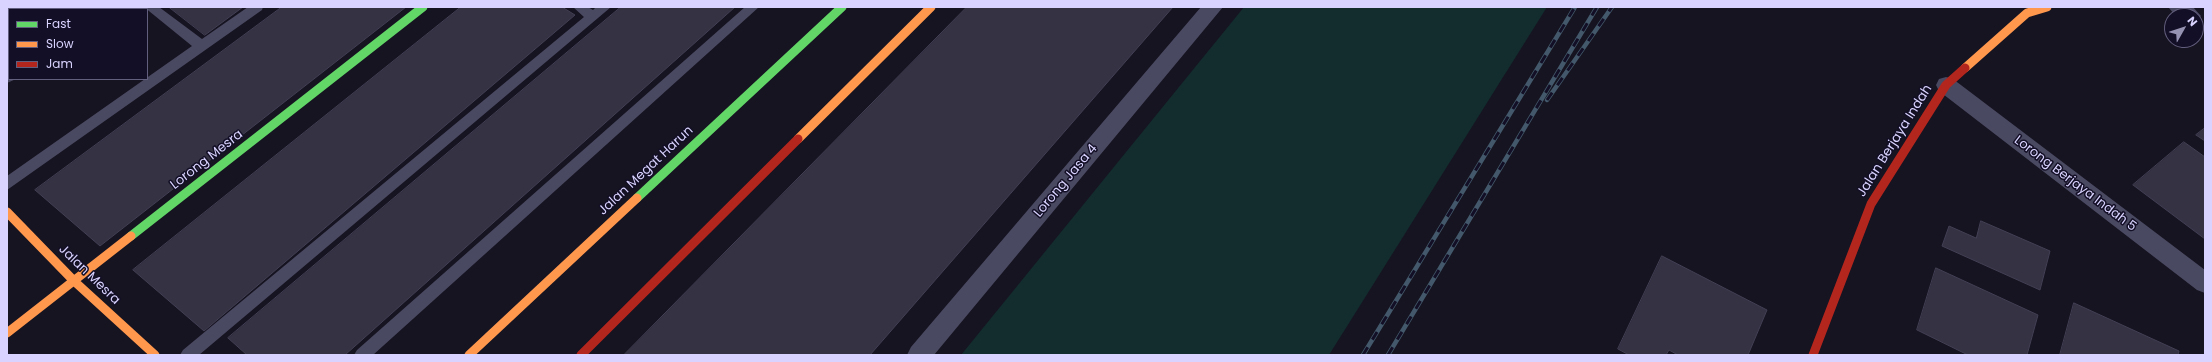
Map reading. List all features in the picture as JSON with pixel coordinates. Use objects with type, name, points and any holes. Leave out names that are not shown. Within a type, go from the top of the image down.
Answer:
[{"type":"street","name":"Lorong Mesra","points":[[7,333],[424,7]]},
{"type":"street","name":"Jalan Megat Harun","points":[[468,355],[842,7]]},
{"type":"street","points":[[580,355],[931,7]]},
{"type":"street","name":"Lorong Jasa 4","points":[[919,355],[1213,7]]},
{"type":"street","name":"Jalan Berjaya Indah","points":[[1813,355],[1871,204],[1946,85],[2028,13],[2047,7]]},
{"type":"street","name":"Lorong Berjaya Indah 5","points":[[1946,85],[2205,283]]},
{"type":"street","name":"Jalan Mesra","points":[[7,212],[74,281],[155,355]]},
{"type":"lane","points":[[150,7],[202,46]]},
{"type":"lane","points":[[7,184],[257,7]]},
{"type":"lane","points":[[578,7],[593,17]]},
{"type":"lane","points":[[188,355],[605,7]]},
{"type":"lane","points":[[362,355],[752,7]]},
{"type":"green space","points":[[1244,7],[1547,7],[1329,355],[961,355]]},
{"type":"building","points":[[169,7],[243,7],[205,35]]},
{"type":"building","points":[[282,7],[406,7],[100,246],[35,190]]},
{"type":"building","points":[[461,7],[562,7],[575,15],[204,331],[133,270]]},
{"type":"building","points":[[621,7],[735,7],[345,355],[247,355],[228,338]]},
{"type":"building","points":[[967,7],[1173,7],[870,355],[624,355]]},
{"type":"building","points":[[2205,128],[2205,141],[2196,135]]},
{"type":"building","points":[[2184,142],[2205,157],[2205,239],[2133,185]]},
{"type":"building","points":[[1981,221],[2050,251],[2040,290],[1942,246],[1949,226],[1976,238]]},
{"type":"building","points":[[1662,256],[1767,310],[1748,355],[1678,355],[1669,350],[1666,355],[1629,355],[1618,349]]},
{"type":"building","points":[[1936,268],[2038,315],[2027,355],[1968,355],[1917,330]]},
{"type":"building","points":[[2074,303],[2179,351],[2178,355],[2060,355]]},
{"type":"railway","points":[[1363,355],[1575,7]]},
{"type":"railway","points":[[1388,355],[1597,7]]},
{"type":"railway","points":[[1547,100],[1612,7]]},
{"type":"traffic: fast","points":[[131,236],[423,7]]},
{"type":"traffic: fast","points":[[637,198],[842,7]]},
{"type":"traffic: slow","points":[[798,139],[931,7]]},
{"type":"traffic: slow","points":[[1965,68],[2027,13],[2047,7]]},
{"type":"traffic: slow","points":[[469,355],[637,198]]},
{"type":"traffic: slow","points":[[7,212],[74,281],[155,355]]},
{"type":"traffic: slow","points":[[7,333],[131,236]]},
{"type":"traffic: jam","points":[[1813,355],[1871,204],[1946,85],[1965,68]]},
{"type":"traffic: jam","points":[[581,355],[798,139]]}]
